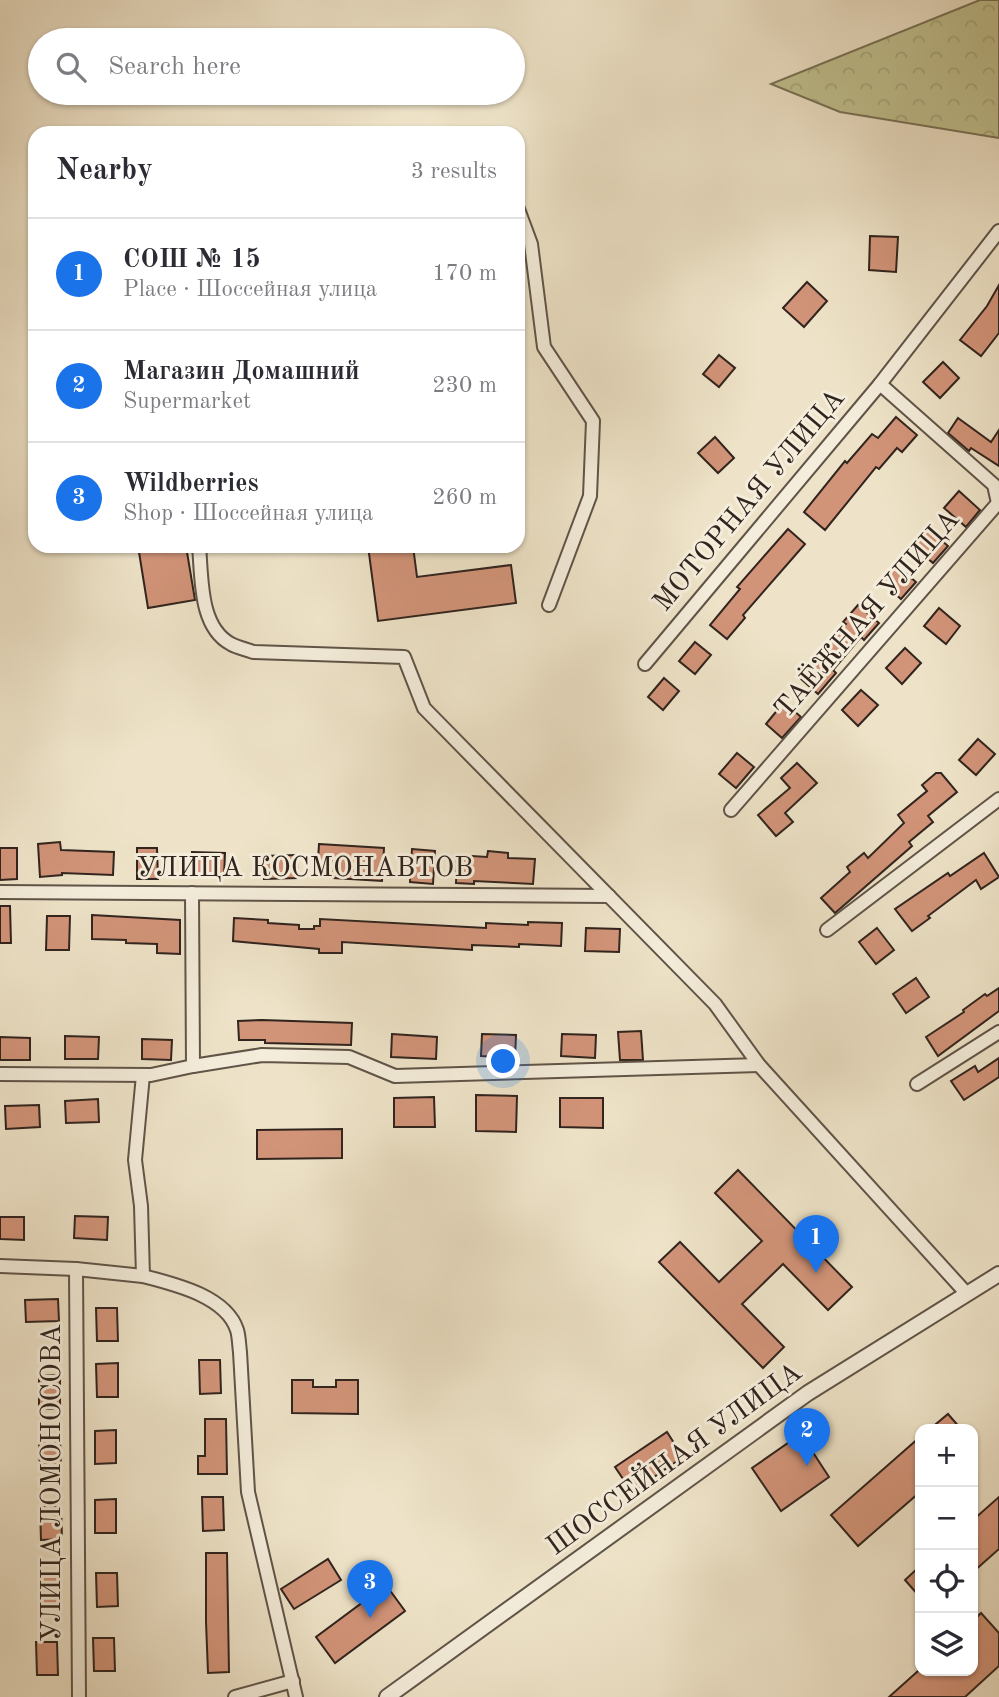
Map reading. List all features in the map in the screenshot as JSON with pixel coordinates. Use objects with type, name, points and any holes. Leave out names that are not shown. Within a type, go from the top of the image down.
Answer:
[{"type":"street","points":[[525,228],[531,244],[544,347],[593,421],[590,496],[549,605]]},
{"type":"street","points":[[880,384],[999,231]]},
{"type":"street","name":"МОТОРНАЯ УЛИЦА","points":[[645,664],[880,384],[894,398]]},
{"type":"street","name":"ТАЁЖНАЯ УЛИЦА","points":[[731,810],[998,503],[994,485],[894,398]]},
{"type":"street","points":[[200,553],[205,605],[214,628],[230,644],[253,652],[404,657],[424,708],[715,1004],[759,1065],[967,1294]]},
{"type":"street","points":[[827,930],[999,799]]},
{"type":"street","name":"УЛИЦА КОСМОНАВТОВ","points":[[0,892],[609,896]]},
{"type":"street","points":[[192,893],[193,1066]]},
{"type":"street","points":[[916,1084],[999,1032]]},
{"type":"street","points":[[0,1074],[143,1075],[262,1055],[349,1057],[395,1076],[759,1065]]},
{"type":"street","points":[[143,1075],[135,1160],[141,1206],[144,1276]]},
{"type":"street","points":[[0,1266],[76,1269],[144,1276],[206,1298],[225,1310],[237,1329],[240,1352],[248,1492],[296,1697]]},
{"type":"street","name":"УЛИЦА ЛОМОНОСОВА","points":[[76,1269],[79,1697]]},
{"type":"street","name":"ШОССЕЙНАЯ УЛИЦА","points":[[387,1697],[808,1393],[999,1274]]},
{"type":"street","points":[[235,1697],[293,1681]]},
{"type":"green space","points":[[980,0],[999,0],[999,138],[840,112],[771,84]]},
{"type":"building","points":[[870,236],[898,237],[896,272],[869,270]]},
{"type":"building","points":[[807,282],[827,301],[804,327],[783,308]]},
{"type":"building","points":[[999,285],[999,333],[981,356],[960,340],[987,306]]},
{"type":"building","points":[[719,355],[735,368],[719,387],[703,374]]},
{"type":"building","points":[[943,362],[959,378],[940,398],[923,382]]},
{"type":"building","points":[[896,417],[917,435],[902,452],[897,448],[879,469],[876,467],[825,530],[804,512],[845,461],[847,463],[872,434],[878,438]]},
{"type":"building","points":[[958,418],[991,442],[999,430],[999,466],[971,448],[969,451],[948,433]]},
{"type":"building","points":[[715,437],[734,458],[718,473],[698,453]]},
{"type":"building","points":[[959,491],[980,510],[966,527],[944,508]]},
{"type":"building","points":[[927,528],[948,546],[933,563],[912,545]]},
{"type":"building","points":[[788,529],[805,544],[743,615],[745,618],[727,639],[710,625],[740,589],[737,587]]},
{"type":"building","points":[[139,553],[187,553],[195,600],[148,608]]},
{"type":"building","points":[[369,553],[414,553],[417,577],[511,565],[516,603],[378,621]]},
{"type":"building","points":[[895,564],[916,582],[901,599],[880,581]]},
{"type":"building","points":[[858,605],[879,623],[864,640],[861,637],[833,670],[836,673],[818,694],[801,679]]},
{"type":"building","points":[[939,608],[960,626],[946,644],[924,626]]},
{"type":"building","points":[[695,642],[711,655],[695,674],[679,661]]},
{"type":"building","points":[[905,648],[921,663],[902,684],[886,668]]},
{"type":"building","points":[[664,678],[679,691],[663,710],[648,697]]},
{"type":"building","points":[[861,690],[878,705],[858,726],[842,710]]},
{"type":"building","points":[[784,702],[801,717],[782,738],[766,724]]},
{"type":"building","points":[[978,739],[995,754],[976,775],[959,760]]},
{"type":"building","points":[[737,753],[754,767],[736,788],[719,774]]},
{"type":"building","points":[[797,763],[817,783],[785,813],[793,822],[776,836],[758,815],[790,788],[781,778]]},
{"type":"building","points":[[936,773],[941,773],[957,792],[928,816],[933,822],[909,842],[912,846],[835,913],[821,898],[850,872],[847,867],[864,853],[868,858],[904,823],[898,815],[927,791],[922,785]]},
{"type":"building","points":[[60,842],[61,850],[114,852],[113,875],[62,873],[40,877],[38,844]]},
{"type":"building","points":[[319,844],[384,848],[382,881],[317,877]]},
{"type":"building","points":[[0,848],[17,848],[17,879],[0,880]]},
{"type":"building","points":[[137,848],[157,848],[158,879],[137,879]]},
{"type":"building","points":[[412,849],[435,851],[433,884],[410,882]]},
{"type":"building","points":[[488,851],[508,853],[508,858],[535,859],[533,884],[474,881],[474,884],[456,883],[457,855],[487,857]]},
{"type":"building","points":[[192,852],[225,853],[224,876],[191,875]]},
{"type":"building","points":[[984,853],[999,877],[981,889],[976,880],[912,931],[895,909],[948,873],[950,876]]},
{"type":"building","points":[[297,855],[298,878],[264,879],[264,856]]},
{"type":"building","points":[[0,906],[10,906],[11,943],[0,943]]},
{"type":"building","points":[[92,915],[180,920],[180,954],[157,953],[157,944],[92,939]]},
{"type":"building","points":[[47,916],[70,916],[69,950],[46,950]]},
{"type":"building","points":[[234,918],[299,925],[299,929],[314,929],[314,926],[320,926],[320,919],[486,928],[486,923],[562,923],[561,946],[472,945],[472,950],[342,942],[342,953],[319,953],[319,949],[233,941]]},
{"type":"building","points":[[586,928],[620,929],[619,952],[585,951]]},
{"type":"building","points":[[877,928],[894,950],[876,964],[859,942]]},
{"type":"building","points":[[916,978],[929,997],[906,1013],[893,994]]},
{"type":"building","points":[[999,988],[999,1011],[938,1056],[926,1037],[964,1012],[963,1010],[985,994],[987,996]]},
{"type":"building","points":[[238,1021],[352,1023],[351,1045],[239,1040]]},
{"type":"building","points":[[641,1031],[643,1060],[620,1060],[618,1032]]},
{"type":"building","points":[[392,1034],[437,1037],[436,1059],[391,1057]]},
{"type":"building","points":[[482,1034],[516,1035],[515,1058],[481,1056]]},
{"type":"building","points":[[562,1034],[596,1035],[595,1058],[561,1056]]},
{"type":"building","points":[[65,1036],[99,1037],[98,1059],[65,1059]]},
{"type":"building","points":[[0,1037],[30,1038],[30,1060],[0,1060]]},
{"type":"building","points":[[142,1039],[172,1040],[171,1060],[142,1059]]},
{"type":"building","points":[[999,1058],[999,1077],[964,1100],[951,1081],[975,1066],[978,1072]]},
{"type":"building","points":[[476,1095],[517,1096],[516,1132],[476,1131]]},
{"type":"building","points":[[434,1097],[435,1127],[394,1127],[394,1098]]},
{"type":"building","points":[[560,1098],[603,1098],[603,1128],[560,1127]]},
{"type":"building","points":[[98,1099],[99,1122],[66,1123],[65,1101]]},
{"type":"building","points":[[39,1105],[40,1127],[6,1129],[5,1106]]},
{"type":"building","points":[[342,1129],[342,1158],[257,1159],[257,1130]]},
{"type":"building","points":[[738,1170],[852,1287],[828,1310],[783,1264],[742,1304],[784,1347],[763,1368],[659,1262],[680,1242],[719,1282],[762,1241],[715,1193]]},
{"type":"building","points":[[75,1216],[108,1217],[107,1240],[74,1238]]},
{"type":"building","points":[[0,1217],[24,1217],[24,1240],[0,1239]]},
{"type":"building","points":[[58,1299],[59,1321],[26,1322],[25,1300]]},
{"type":"building","points":[[96,1308],[117,1308],[118,1341],[97,1341]]},
{"type":"building","points":[[199,1360],[220,1360],[221,1393],[200,1394]]},
{"type":"building","points":[[118,1363],[118,1397],[97,1397],[96,1364]]},
{"type":"building","points":[[60,1375],[60,1409],[39,1409],[39,1376]]},
{"type":"building","points":[[292,1380],[313,1380],[313,1387],[336,1387],[336,1380],[358,1380],[358,1414],[292,1413]]},
{"type":"building","points":[[948,1414],[957,1424],[936,1424]]},
{"type":"building","points":[[205,1419],[226,1419],[227,1474],[198,1474],[198,1456],[205,1456]]},
{"type":"building","points":[[116,1430],[116,1463],[95,1464],[95,1431]]},
{"type":"building","points":[[667,1432],[683,1457],[632,1492],[615,1467]]},
{"type":"building","points":[[801,1434],[829,1477],[781,1511],[752,1468]]},
{"type":"building","points":[[39,1438],[60,1438],[61,1471],[40,1471]]},
{"type":"building","points":[[915,1441],[915,1496],[858,1546],[831,1515]]},
{"type":"building","points":[[202,1497],[223,1497],[224,1530],[203,1531]]},
{"type":"building","points":[[999,1497],[999,1549],[978,1568],[978,1550],[978,1516]]},
{"type":"building","points":[[116,1499],[116,1533],[95,1533],[95,1500]]},
{"type":"building","points":[[40,1506],[61,1506],[62,1539],[41,1540]]},
{"type":"building","points":[[206,1553],[227,1553],[229,1672],[208,1673]]},
{"type":"building","points":[[328,1559],[341,1580],[294,1609],[281,1589]]},
{"type":"building","points":[[915,1571],[915,1591],[905,1580]]},
{"type":"building","points":[[60,1572],[60,1606],[39,1606],[39,1573]]},
{"type":"building","points":[[96,1573],[117,1573],[118,1606],[97,1607]]},
{"type":"building","points":[[386,1585],[405,1611],[335,1663],[316,1637]]},
{"type":"building","points":[[981,1613],[999,1633],[999,1666],[965,1697],[889,1697],[915,1674],[915,1676],[978,1676],[978,1616]]},
{"type":"building","points":[[93,1638],[114,1638],[115,1671],[94,1671]]},
{"type":"building","points":[[36,1642],[57,1642],[58,1675],[37,1675]]},
{"type":"place","name":"СОШ № 15","points":[[816,1273]]},
{"type":"place","name":"Магазин Домашний","points":[[807,1466]]},
{"type":"place","name":"Wildberries","points":[[370,1618]]}]
